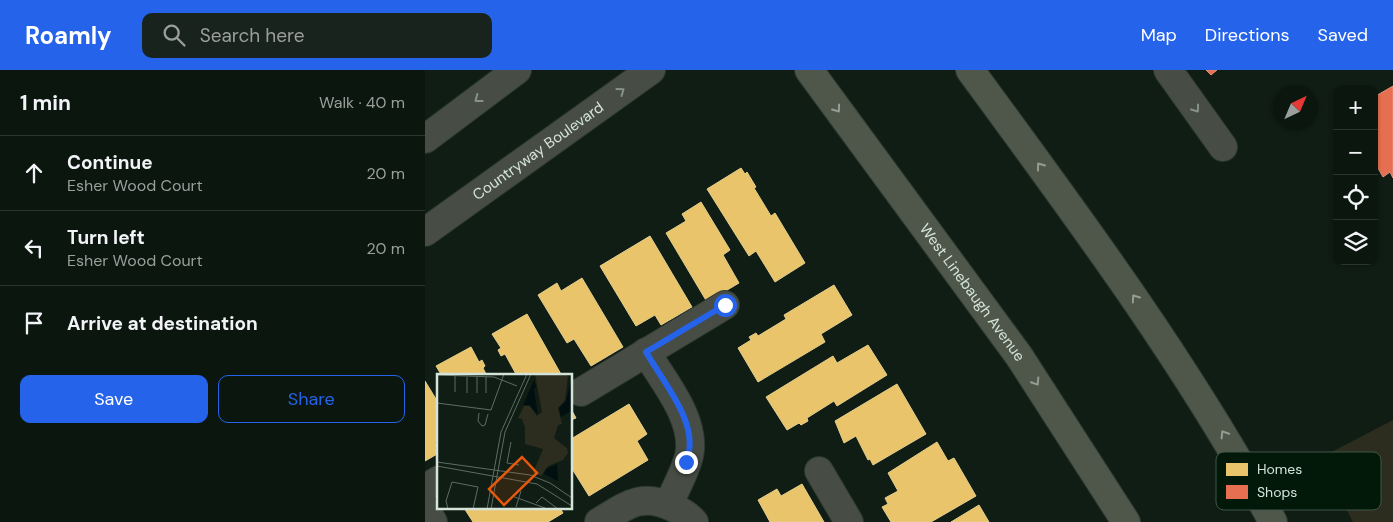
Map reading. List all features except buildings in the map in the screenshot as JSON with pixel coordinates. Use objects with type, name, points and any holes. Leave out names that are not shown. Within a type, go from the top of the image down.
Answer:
[{"type":"main road","name":"West Linebaugh Avenue","points":[[809,70],[1019,356],[1126,522]]},
{"type":"main road","points":[[970,70],[1102,249],[1178,360],[1235,452]]},
{"type":"main road","points":[[1266,510],[1273,522]]},
{"type":"street","points":[[425,139],[517,70]]},
{"type":"street","name":"Countryway Boulevard","points":[[425,232],[651,70]]},
{"type":"street","points":[[1168,70],[1223,147]]},
{"type":"street","points":[[581,392],[725,305]]},
{"type":"street","points":[[646,352],[687,421],[690,439],[689,456],[668,505]]},
{"type":"street","points":[[819,471],[849,522]]},
{"type":"street","points":[[425,488],[437,481]]},
{"type":"street","points":[[599,522],[631,503],[652,499],[687,515],[694,522]]},
{"type":"street","points":[[425,509],[433,522]]},
{"type":"green space","points":[[1393,420],[1393,522],[1353,522],[1347,510],[1381,510],[1381,452],[1332,452]]},
{"type":"route","points":[[686,462],[689,456],[690,439],[687,421],[646,352],[725,305]]}]
